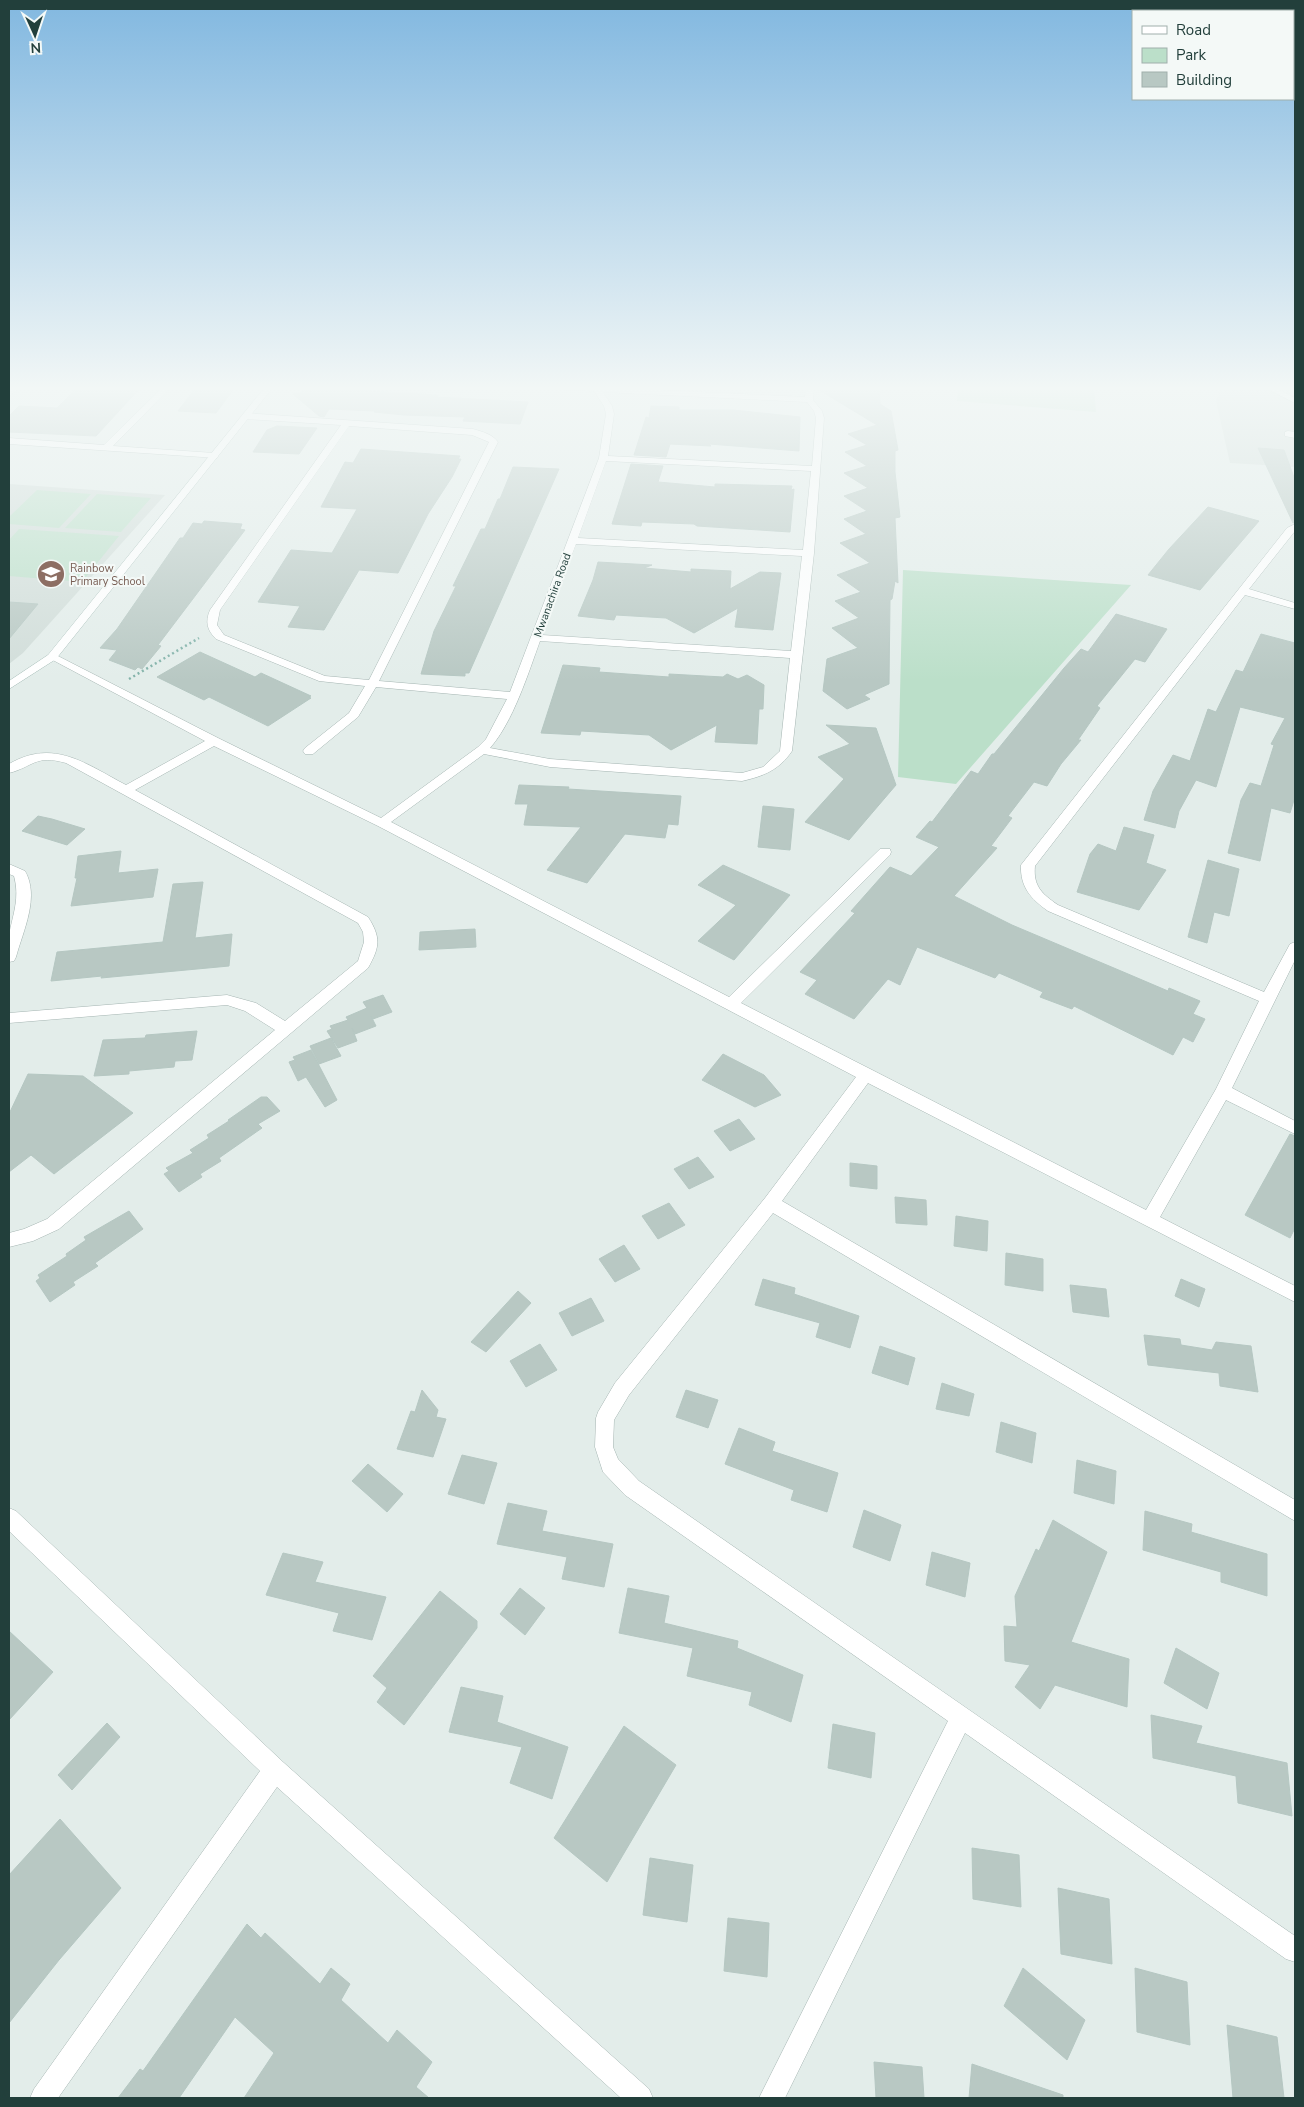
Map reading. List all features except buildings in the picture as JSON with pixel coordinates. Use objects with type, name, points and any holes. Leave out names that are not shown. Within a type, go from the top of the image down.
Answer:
[{"type":"street","points":[[9,686],[52,657],[191,484]]},
{"type":"street","points":[[304,484],[215,610],[211,621],[213,630],[220,636],[323,679],[514,696]]},
{"type":"street","points":[[309,751],[354,715],[372,684],[473,484]]},
{"type":"street","name":"Mwanachira Road","points":[[382,823],[482,750],[491,740],[514,696],[593,484]]},
{"type":"street","points":[[482,750],[550,763],[742,777],[759,774],[776,764],[786,751],[795,655],[809,553],[815,484]]},
{"type":"street","points":[[1267,999],[1053,908],[1040,899],[1030,888],[1026,878],[1028,865],[1290,530],[1295,527]]},
{"type":"street","points":[[572,541],[809,553]]},
{"type":"street","points":[[1244,591],[1295,606]]},
{"type":"street","points":[[536,638],[795,655]]},
{"type":"street","points":[[52,657],[214,741],[382,823],[866,1075],[1295,1294]]},
{"type":"street","points":[[125,791],[214,741]]},
{"type":"street","points":[[9,769],[18,763],[36,757],[55,755],[70,760],[363,920],[372,936],[369,953],[363,964],[54,1224],[27,1236],[9,1240]]},
{"type":"street","points":[[731,1004],[885,852]]},
{"type":"street","points":[[9,868],[20,874],[24,884],[24,902],[9,957]]},
{"type":"street","points":[[1150,1219],[1223,1091],[1267,999],[1295,947]]},
{"type":"street","points":[[9,1018],[227,1000],[250,1005],[286,1029]]},
{"type":"street","points":[[866,1075],[771,1203],[622,1389],[605,1418],[604,1447],[610,1465],[632,1488],[1295,1950]]},
{"type":"street","points":[[1223,1091],[1295,1128]]},
{"type":"street","points":[[771,1203],[1295,1511]]},
{"type":"street","points":[[9,1518],[276,1770],[640,2098]]},
{"type":"street","points":[[772,2098],[961,1718]]},
{"type":"street","points":[[43,2098],[276,1770]]},
{"type":"path","points":[[114,688],[213,630]]},
{"type":"shaded area","name":"Rainbow Primary School","points":[[9,484],[165,495],[23,653],[9,664]]},
{"type":"green space","points":[[37,490],[91,494],[59,528],[9,524],[9,517]]},
{"type":"green space","points":[[97,494],[151,498],[121,532],[65,528]]},
{"type":"green space","points":[[19,529],[119,536],[82,582],[9,576],[9,540]]},
{"type":"green space","points":[[903,570],[1131,585],[956,784],[898,777]]},
{"type":"place","name":"Rainbow Primary School","points":[[51,574]]}]
